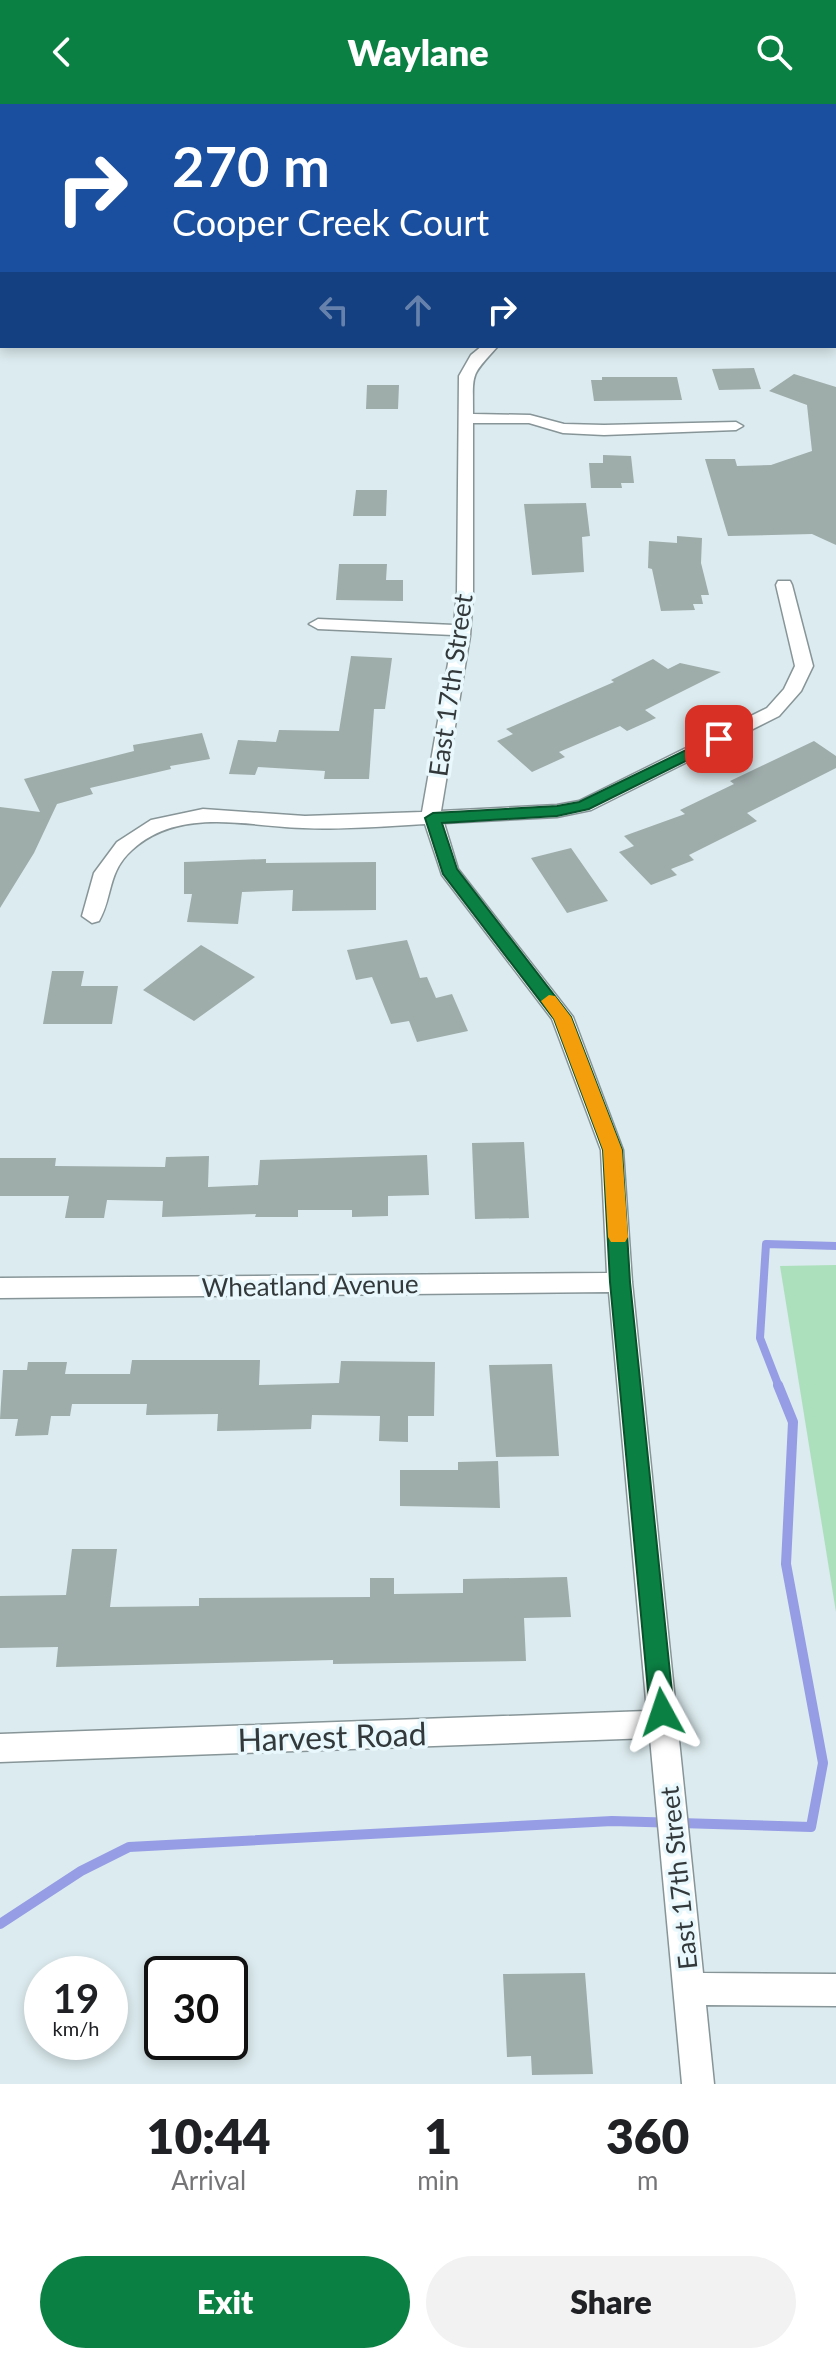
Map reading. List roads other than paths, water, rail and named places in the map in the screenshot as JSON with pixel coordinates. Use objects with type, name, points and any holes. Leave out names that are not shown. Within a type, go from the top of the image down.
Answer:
[{"type":"street","name":"East 17th Street","points":[[488,348],[476,358],[466,376],[465,567],[461,630],[431,806],[449,870],[562,1017],[612,1150],[620,1282],[698,2084]]},
{"type":"street","points":[[464,418],[530,419],[563,428],[604,430],[736,426]]},
{"type":"street","points":[[92,916],[101,878],[124,846],[158,824],[203,815],[305,822],[557,811],[584,806],[773,712],[792,691],[804,666],[784,585]]},
{"type":"street","points":[[318,624],[461,630]]},
{"type":"street","name":"Wheatland Avenue","points":[[0,1288],[620,1282]]},
{"type":"street","name":"Harvest Road","points":[[0,1748],[663,1724]]},
{"type":"street","points":[[689,1989],[836,1990]]},
{"type":"waterway","points":[[779,1387],[760,1338],[766,1244],[836,1246]]},
{"type":"waterway","points":[[0,1924],[81,1871],[129,1847],[612,1821],[811,1827],[823,1763],[786,1564],[793,1422],[778,1385]]}]
